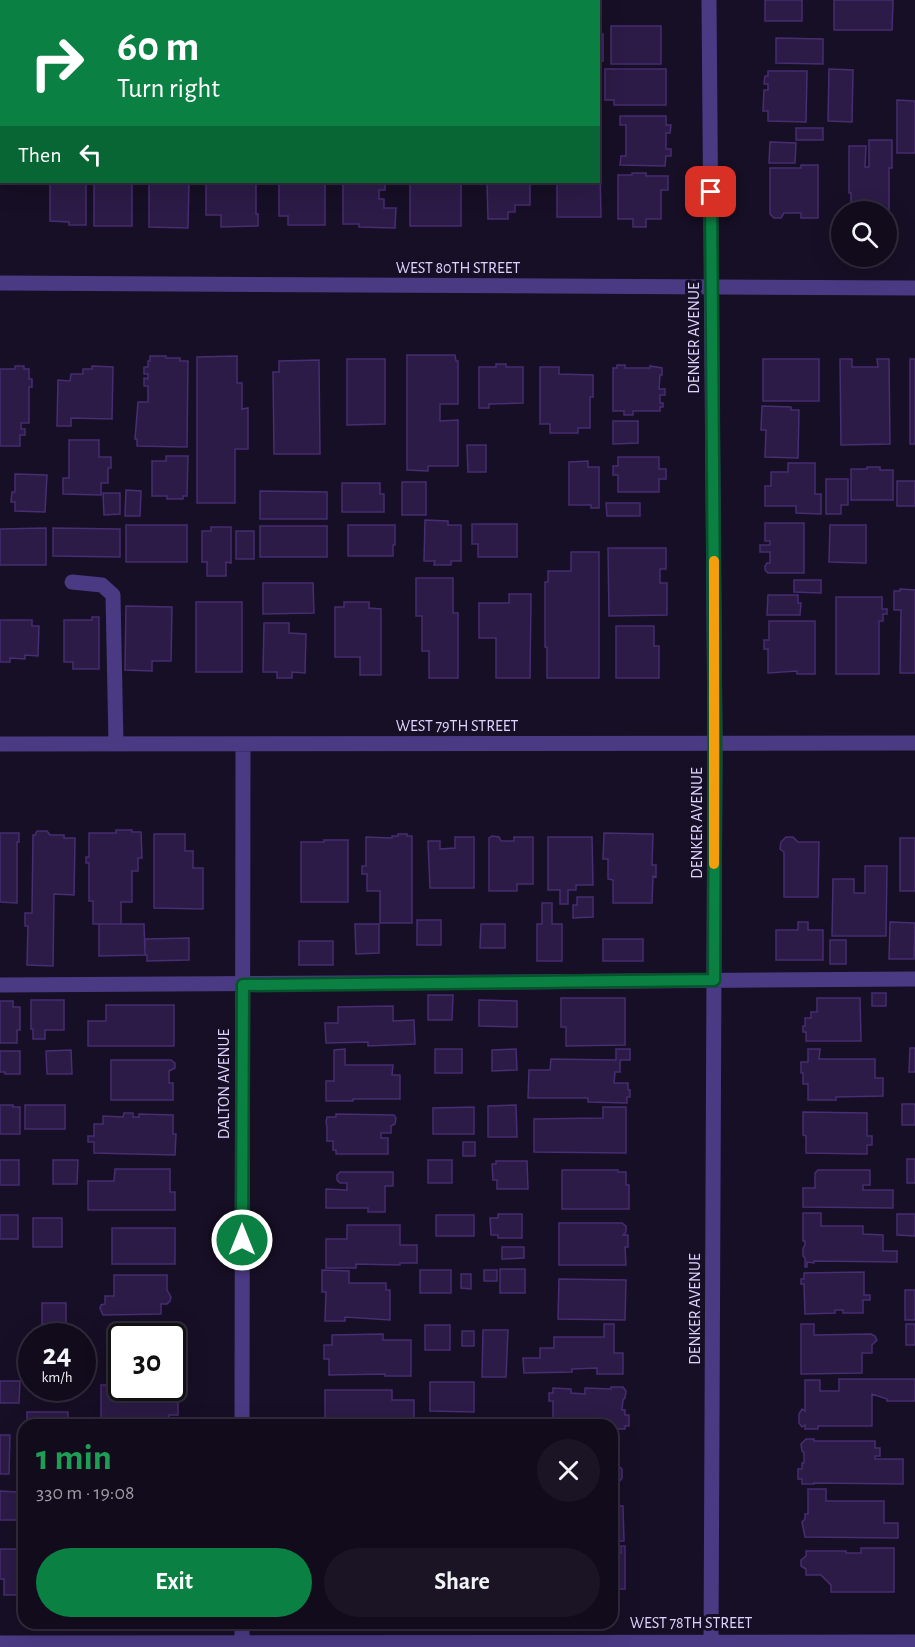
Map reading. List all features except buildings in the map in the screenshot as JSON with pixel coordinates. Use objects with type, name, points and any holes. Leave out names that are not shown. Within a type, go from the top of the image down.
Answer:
[{"type":"street","name":"DENKER AVENUE","points":[[709,0],[715,743],[711,1644]]},
{"type":"street","name":"WEST 80TH STREET","points":[[0,283],[915,288]]},
{"type":"street","points":[[72,582],[102,585],[113,595],[116,744]]},
{"type":"street","name":"WEST 79TH STREET","points":[[0,744],[915,743]]},
{"type":"street","name":"DALTON AVENUE","points":[[242,1419],[243,744]]},
{"type":"street","points":[[0,985],[915,979]]},
{"type":"street","points":[[242,1629],[242,1645]]},
{"type":"street","name":"WEST 78TH STREET","points":[[0,1643],[242,1645],[915,1642]]},
{"type":"slow traffic","points":[[714,561],[714,864]]},
{"type":"route","points":[[242,1240],[243,985],[714,980],[715,743],[711,192]]}]
